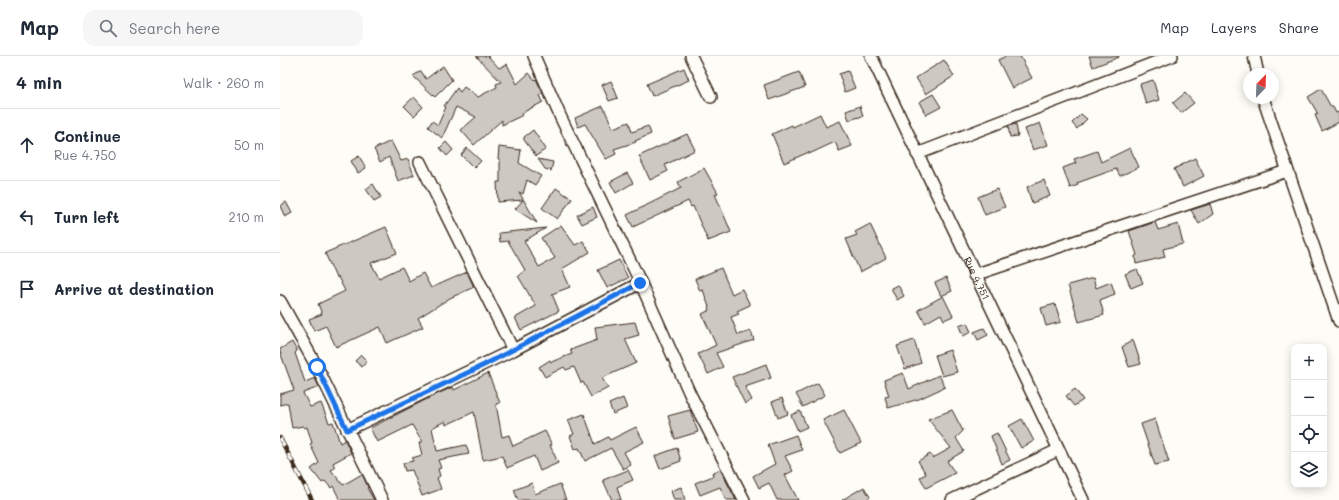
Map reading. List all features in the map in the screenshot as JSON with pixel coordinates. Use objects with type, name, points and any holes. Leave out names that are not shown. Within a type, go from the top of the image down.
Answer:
[{"type":"street","points":[[534,56],[561,118],[640,283],[690,394],[744,500]]},
{"type":"street","points":[[692,56],[711,97]]},
{"type":"street","name":"Rue 4.751","points":[[871,56],[974,275],[1083,500]]},
{"type":"street","points":[[917,154],[1172,56]]},
{"type":"street","points":[[1254,56],[1257,68]]},
{"type":"street","points":[[1265,104],[1339,321]]},
{"type":"street","points":[[420,162],[513,350]]},
{"type":"street","points":[[974,275],[1287,171]]},
{"type":"street","points":[[347,430],[513,350],[640,283]]},
{"type":"street","points":[[280,301],[317,367],[382,500]]},
{"type":"street","points":[[952,500],[1058,450]]},
{"type":"building","points":[[476,56],[488,56],[499,68],[507,64],[517,84],[529,73],[535,80],[536,79],[543,93],[540,95],[543,102],[522,113],[523,115],[502,125],[502,120],[474,145],[461,130],[476,117],[456,107],[442,138],[428,127],[432,121],[438,125],[446,107],[444,106],[457,88],[460,92],[464,87],[478,97],[497,87],[496,84],[501,82]]},
{"type":"building","points":[[1006,56],[1020,56],[1032,78],[1012,88],[998,60]]},
{"type":"building","points":[[1089,56],[1119,56],[1119,57],[1093,67]]},
{"type":"building","points":[[944,60],[954,76],[926,94],[916,78]]},
{"type":"building","points":[[443,66],[452,80],[435,97],[413,76],[421,71],[426,79]]},
{"type":"building","points":[[684,68],[689,80],[652,96],[647,84]]},
{"type":"building","points":[[848,71],[855,88],[845,92],[839,74]]},
{"type":"building","points":[[799,72],[805,87],[769,100],[764,85]]},
{"type":"building","points":[[1153,80],[1159,100],[1146,104],[1140,84]]},
{"type":"building","points":[[611,81],[618,98],[609,101],[602,85]]},
{"type":"building","points":[[1321,89],[1331,107],[1333,107],[1336,113],[1339,112],[1339,122],[1322,131],[1315,115],[1318,114],[1308,97]]},
{"type":"building","points":[[1185,93],[1194,103],[1181,113],[1173,103]]},
{"type":"building","points":[[933,94],[941,107],[926,115],[919,102]]},
{"type":"building","points":[[414,97],[423,107],[414,116],[404,106]]},
{"type":"building","points":[[603,106],[613,128],[629,122],[632,132],[648,126],[651,134],[635,141],[636,142],[614,149],[616,154],[606,159],[585,124],[578,127],[575,118]]},
{"type":"building","points":[[860,106],[863,116],[849,120],[846,111]]},
{"type":"building","points":[[820,114],[826,127],[840,121],[852,146],[839,151],[835,142],[784,163],[772,134],[792,125],[793,127]]},
{"type":"building","points":[[1081,114],[1087,119],[1077,129],[1072,123]]},
{"type":"building","points":[[1040,123],[1048,145],[1033,150],[1025,129]]},
{"type":"building","points":[[1016,124],[1018,136],[1010,137],[1008,126]]},
{"type":"building","points":[[533,130],[546,149],[536,156],[524,140],[524,137]]},
{"type":"building","points":[[687,134],[695,150],[665,165],[668,171],[650,180],[639,156]]},
{"type":"building","points":[[391,141],[401,161],[408,159],[414,175],[398,181],[389,157],[380,162],[374,149]]},
{"type":"building","points":[[446,142],[453,150],[447,156],[440,148]]},
{"type":"building","points":[[499,147],[521,150],[519,163],[541,176],[535,185],[527,180],[523,194],[519,192],[537,223],[515,209],[523,200],[498,202],[497,182],[500,182],[500,159],[498,159]]},
{"type":"building","points":[[467,148],[481,161],[474,168],[461,155]]},
{"type":"building","points":[[1130,148],[1139,167],[1120,176],[1116,169],[1077,183],[1078,185],[1070,188],[1063,168],[1076,163],[1074,159],[1097,151],[1101,162]]},
{"type":"building","points":[[359,156],[366,168],[358,173],[351,161]]},
{"type":"building","points":[[1195,158],[1204,176],[1183,187],[1174,169]]},
{"type":"building","points":[[538,159],[553,162],[551,171],[545,169]]},
{"type":"building","points":[[704,168],[718,193],[715,194],[731,232],[708,241],[693,206],[691,207],[688,201],[633,227],[627,215],[681,188],[678,182]]},
{"type":"building","points":[[627,173],[633,183],[616,193],[610,182]]},
{"type":"building","points":[[1044,180],[1050,196],[1032,203],[1027,187]]},
{"type":"building","points":[[373,184],[381,197],[374,201],[366,189]]},
{"type":"building","points":[[556,188],[572,199],[557,219],[542,208]]},
{"type":"building","points":[[997,189],[1005,207],[985,215],[978,197]]},
{"type":"building","points":[[286,202],[292,213],[285,217],[280,206]]},
{"type":"building","points":[[1210,204],[1213,214],[1199,224],[1191,210]]},
{"type":"building","points":[[593,207],[597,217],[582,224],[577,215]]},
{"type":"building","points":[[1155,222],[1158,230],[1178,224],[1183,244],[1163,249],[1165,257],[1136,264],[1135,256],[1137,255],[1129,231]]},
{"type":"building","points":[[870,224],[886,258],[860,272],[846,239],[857,235],[855,232]]},
{"type":"building","points":[[561,225],[575,245],[583,241],[590,252],[562,269],[570,287],[552,294],[559,311],[521,330],[515,318],[536,306],[518,276],[525,270],[508,241],[500,242],[499,233],[546,228],[524,241],[539,267],[555,258],[541,238]]},
{"type":"building","points":[[386,227],[397,253],[371,263],[379,278],[402,267],[409,281],[423,273],[431,288],[467,272],[474,287],[450,298],[418,318],[423,327],[387,343],[380,327],[336,347],[326,326],[314,331],[309,319],[322,314],[318,304],[345,291],[338,277],[336,278],[325,253]]},
{"type":"building","points":[[619,260],[628,278],[607,288],[598,270]]},
{"type":"building","points":[[721,268],[732,294],[742,289],[750,305],[737,311],[739,314],[731,317],[738,335],[751,331],[754,340],[716,353],[723,367],[708,374],[698,354],[716,345],[702,314],[710,310],[703,290],[700,291],[695,279]]},
{"type":"building","points":[[1137,269],[1143,283],[1131,288],[1125,274]]},
{"type":"building","points":[[946,278],[952,291],[941,296],[935,283]]},
{"type":"building","points":[[1093,278],[1096,288],[1111,282],[1115,294],[1100,300],[1104,315],[1079,322],[1068,285]]},
{"type":"building","points":[[898,285],[904,296],[897,300],[891,288]]},
{"type":"building","points":[[943,296],[953,316],[944,320],[941,314],[925,323],[918,310]]},
{"type":"building","points":[[1055,304],[1061,322],[1046,326],[1041,308]]},
{"type":"building","points":[[635,322],[639,335],[625,339],[636,363],[602,378],[608,388],[591,397],[583,382],[581,383],[574,367],[566,370],[564,367],[545,377],[539,367],[550,360],[551,362],[572,354],[570,350],[597,340],[595,327]]},
{"type":"building","points":[[967,323],[971,332],[963,336],[959,326]]},
{"type":"building","points":[[984,328],[988,335],[978,340],[974,332]]},
{"type":"building","points":[[914,340],[921,363],[905,369],[897,346]]},
{"type":"building","points":[[1133,340],[1141,364],[1129,367],[1122,347]]},
{"type":"building","points":[[292,342],[297,351],[295,353],[305,382],[315,378],[319,387],[303,393],[310,407],[321,403],[329,423],[333,422],[340,443],[345,440],[351,453],[333,463],[335,468],[331,470],[343,485],[362,474],[368,487],[367,488],[374,500],[340,500],[333,486],[331,488],[325,481],[322,483],[311,469],[319,463],[310,444],[312,443],[307,427],[304,428],[303,426],[292,428],[288,403],[280,405],[280,394],[294,390],[280,352],[280,349]]},
{"type":"building","points":[[950,350],[957,372],[942,376],[935,355]]},
{"type":"building","points":[[361,355],[367,361],[362,367],[355,361]]},
{"type":"building","points":[[766,364],[771,378],[745,387],[752,400],[745,404],[732,377]]},
{"type":"building","points":[[488,373],[500,403],[496,404],[502,437],[509,435],[513,446],[545,431],[552,445],[550,445],[558,463],[540,471],[534,456],[507,468],[502,456],[483,460],[474,412],[446,425],[445,421],[432,428],[437,451],[466,445],[469,454],[438,460],[441,468],[438,469],[440,476],[437,478],[441,489],[422,496],[412,470],[405,471],[403,463],[413,461],[412,458],[422,455],[419,443],[422,442],[412,425],[377,442],[370,428],[435,395],[453,387],[454,390]]},
{"type":"building","points":[[903,373],[909,389],[939,375],[945,387],[919,399],[888,408],[885,397],[889,396],[884,380]]},
{"type":"building","points":[[818,383],[825,395],[803,407],[796,394]]},
{"type":"building","points":[[1075,389],[1083,400],[1074,406],[1066,396]]},
{"type":"building","points":[[623,398],[627,408],[613,414],[609,404]]},
{"type":"building","points":[[782,398],[788,414],[778,418],[772,402]]},
{"type":"building","points":[[690,410],[698,432],[675,439],[668,416]]},
{"type":"building","points":[[844,410],[861,443],[840,453],[823,420]]},
{"type":"building","points":[[952,410],[963,431],[956,438],[964,451],[947,461],[955,473],[926,488],[920,477],[926,474],[918,461],[930,454],[933,458],[951,448],[928,419]]},
{"type":"building","points":[[800,411],[807,427],[798,431],[791,415]]},
{"type":"building","points":[[584,414],[595,444],[608,437],[610,440],[636,427],[644,442],[624,452],[631,465],[623,469],[611,448],[585,461],[579,448],[575,449],[570,436],[574,434],[568,420]]},
{"type":"building","points":[[1022,419],[1034,441],[1021,448],[1009,426]]},
{"type":"building","points":[[1155,419],[1169,462],[1155,465],[1141,424]]},
{"type":"building","points":[[997,433],[1010,460],[1002,464],[991,436]]},
{"type":"building","points":[[796,435],[802,450],[785,456],[793,471],[785,475],[798,500],[777,500],[769,483],[759,488],[753,476],[775,464],[768,445]]},
{"type":"building","points":[[677,448],[681,461],[660,469],[655,456]]},
{"type":"building","points":[[720,469],[736,500],[726,500],[720,487],[700,495],[695,483],[713,476],[712,473]]},
{"type":"building","points":[[628,470],[633,480],[617,487],[621,500],[612,500],[603,480]]},
{"type":"building","points":[[532,483],[535,494],[560,484],[566,500],[518,500],[514,490]]},
{"type":"building","points":[[681,487],[685,500],[674,500],[671,491]]},
{"type":"building","points":[[864,487],[870,497],[866,500],[842,500]]},
{"type":"railway","points":[[280,438],[312,500]]},
{"type":"route","points":[[317,367],[347,430],[484,365],[640,283]]}]
